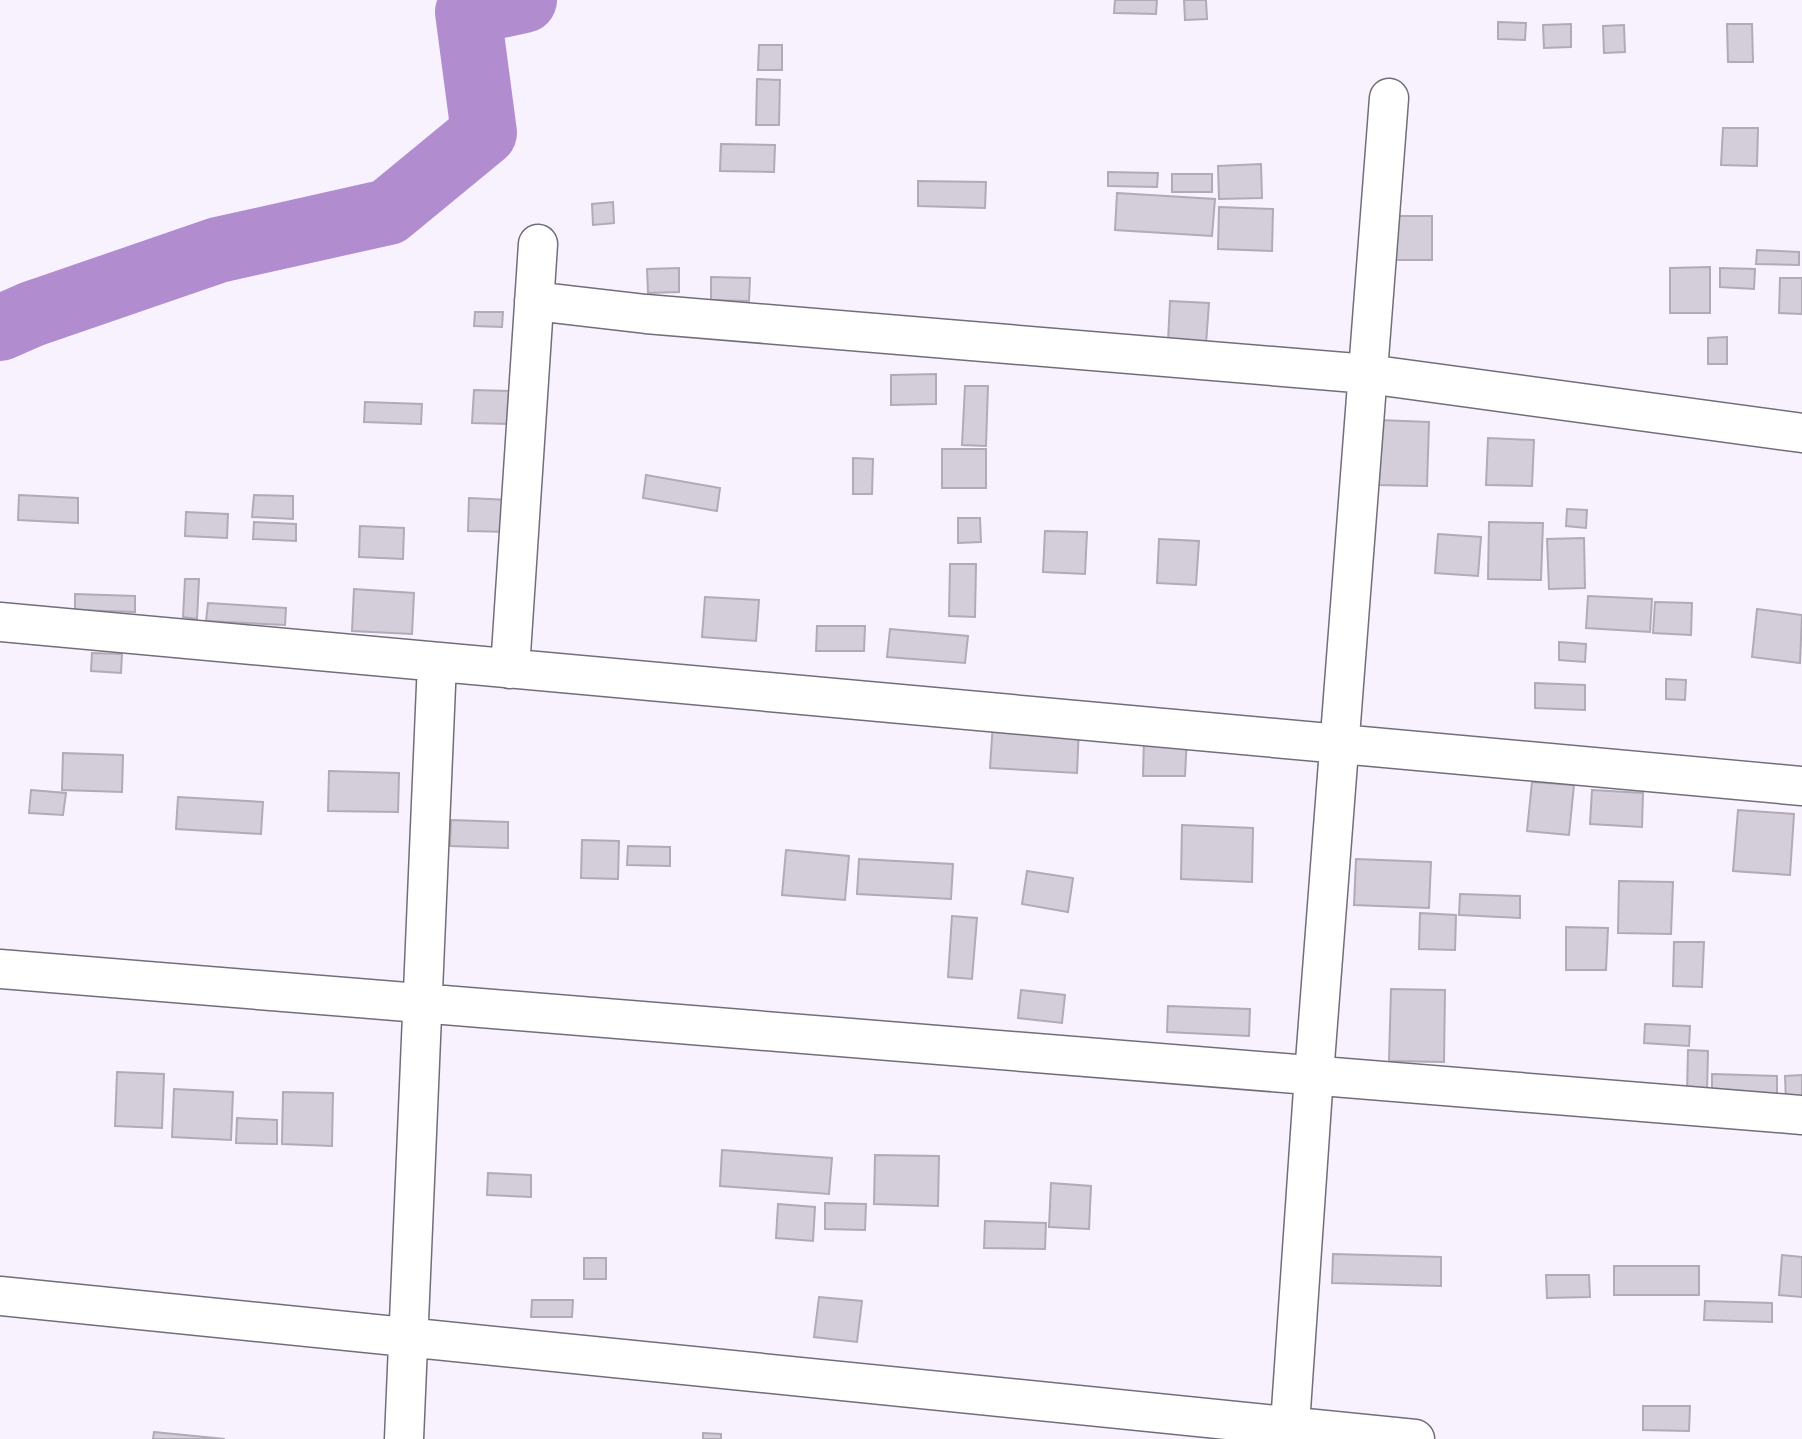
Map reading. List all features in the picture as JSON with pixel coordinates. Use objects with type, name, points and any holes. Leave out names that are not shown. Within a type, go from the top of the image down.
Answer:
[{"type":"street","points":[[1290,1433],[1314,1075],[1389,98]]},
{"type":"street","points":[[510,669],[538,244]]},
{"type":"street","points":[[534,301],[646,314],[1368,374],[1802,433]]},
{"type":"street","points":[[0,622],[1802,786]]},
{"type":"street","points":[[404,1439],[437,662]]},
{"type":"street","points":[[0,969],[1802,1115]]},
{"type":"street","points":[[0,1296],[407,1337],[1290,1433],[1415,1439]]},
{"type":"building","points":[[1115,0],[1157,0],[1156,14],[1114,13]]},
{"type":"building","points":[[1184,0],[1206,0],[1207,19],[1185,20]]},
{"type":"building","points":[[1498,22],[1526,23],[1525,40],[1498,39]]},
{"type":"building","points":[[1571,24],[1571,47],[1544,48],[1543,25]]},
{"type":"building","points":[[1727,24],[1752,24],[1753,62],[1728,62]]},
{"type":"building","points":[[1624,25],[1625,52],[1604,53],[1603,26]]},
{"type":"building","points":[[759,45],[782,45],[782,70],[758,70]]},
{"type":"building","points":[[757,79],[780,80],[779,125],[756,125]]},
{"type":"building","points":[[1723,128],[1758,128],[1757,166],[1721,165]]},
{"type":"building","points":[[721,144],[775,145],[774,172],[720,171]]},
{"type":"building","points":[[1261,164],[1262,198],[1219,199],[1218,166]]},
{"type":"building","points":[[1108,172],[1158,173],[1157,187],[1108,186]]},
{"type":"building","points":[[1172,174],[1212,174],[1212,192],[1172,192]]},
{"type":"building","points":[[918,181],[986,182],[985,208],[918,206]]},
{"type":"building","points":[[1117,193],[1215,199],[1212,236],[1115,230]]},
{"type":"building","points":[[613,202],[614,223],[593,225],[592,204]]},
{"type":"building","points":[[1219,207],[1273,209],[1272,251],[1218,249]]},
{"type":"building","points":[[1391,216],[1432,216],[1432,260],[1391,260]]},
{"type":"building","points":[[1757,250],[1799,252],[1799,265],[1756,264]]},
{"type":"building","points":[[1710,267],[1710,313],[1670,313],[1670,268]]},
{"type":"building","points":[[679,268],[679,292],[648,293],[647,269]]},
{"type":"building","points":[[1720,268],[1755,269],[1754,289],[1720,287]]},
{"type":"building","points":[[711,277],[750,278],[749,301],[711,300]]},
{"type":"building","points":[[1780,278],[1802,278],[1802,314],[1779,313]]},
{"type":"building","points":[[1170,301],[1209,303],[1206,344],[1168,342]]},
{"type":"building","points":[[475,312],[503,312],[502,327],[474,326]]},
{"type":"building","points":[[1727,337],[1727,364],[1708,364],[1708,338]]},
{"type":"building","points":[[936,374],[936,404],[891,405],[891,375]]},
{"type":"building","points":[[965,386],[988,386],[986,446],[962,445]]},
{"type":"building","points":[[474,390],[512,391],[510,424],[472,423]]},
{"type":"building","points":[[365,402],[422,404],[421,424],[364,422]]},
{"type":"building","points":[[1379,420],[1429,422],[1427,486],[1376,485]]},
{"type":"building","points":[[1488,438],[1534,440],[1532,486],[1486,485]]},
{"type":"building","points":[[942,449],[986,449],[986,488],[942,488]]},
{"type":"building","points":[[853,458],[873,459],[872,494],[853,494]]},
{"type":"building","points":[[646,475],[720,488],[717,511],[643,498]]},
{"type":"building","points":[[19,495],[78,498],[78,523],[18,520]]},
{"type":"building","points":[[254,495],[293,496],[293,519],[252,517]]},
{"type":"building","points":[[469,498],[510,500],[509,532],[468,531]]},
{"type":"building","points":[[1567,509],[1587,510],[1586,528],[1566,526]]},
{"type":"building","points":[[186,512],[228,514],[227,538],[185,536]]},
{"type":"building","points":[[958,518],[980,518],[981,542],[958,543]]},
{"type":"building","points":[[254,522],[296,524],[296,541],[253,539]]},
{"type":"building","points":[[1489,522],[1543,523],[1541,580],[1488,579]]},
{"type":"building","points":[[360,526],[404,528],[403,559],[359,557]]},
{"type":"building","points":[[1045,531],[1087,532],[1085,574],[1043,572]]},
{"type":"building","points":[[1438,534],[1481,537],[1478,576],[1435,573]]},
{"type":"building","points":[[1584,538],[1585,588],[1549,589],[1547,539]]},
{"type":"building","points":[[1159,539],[1199,541],[1196,585],[1157,583]]},
{"type":"building","points":[[950,564],[976,564],[975,617],[949,616]]},
{"type":"building","points":[[185,579],[199,579],[197,619],[183,617]]},
{"type":"building","points":[[354,589],[414,593],[412,634],[352,631]]},
{"type":"building","points":[[75,594],[135,596],[135,612],[75,610]]},
{"type":"building","points":[[1588,596],[1652,599],[1650,632],[1586,628]]},
{"type":"building","points":[[705,597],[759,600],[756,641],[702,637]]},
{"type":"building","points":[[1655,602],[1692,603],[1691,635],[1653,633]]},
{"type":"building","points":[[208,603],[286,608],[285,625],[206,621]]},
{"type":"building","points":[[1757,609],[1802,615],[1800,663],[1752,657]]},
{"type":"building","points":[[817,626],[865,626],[864,651],[816,651]]},
{"type":"building","points":[[890,629],[968,636],[965,663],[887,657]]},
{"type":"building","points":[[1559,642],[1586,644],[1585,662],[1559,660]]},
{"type":"building","points":[[92,653],[122,654],[121,673],[91,671]]},
{"type":"building","points":[[1666,679],[1686,680],[1685,700],[1666,699]]},
{"type":"building","points":[[1535,683],[1585,685],[1585,710],[1535,708]]},
{"type":"building","points":[[993,722],[1079,727],[1077,773],[990,768]]},
{"type":"building","points":[[1144,736],[1187,737],[1185,776],[1143,776]]},
{"type":"building","points":[[63,753],[123,755],[122,792],[62,790]]},
{"type":"building","points":[[329,771],[399,773],[398,812],[328,811]]},
{"type":"building","points":[[1532,782],[1574,785],[1569,835],[1527,831]]},
{"type":"building","points":[[31,790],[66,793],[63,815],[29,813]]},
{"type":"building","points":[[1592,790],[1643,793],[1642,827],[1590,824]]},
{"type":"building","points":[[178,797],[263,802],[261,834],[176,829]]},
{"type":"building","points":[[1738,810],[1794,814],[1790,875],[1733,871]]},
{"type":"building","points":[[451,820],[508,822],[508,848],[450,846]]},
{"type":"building","points":[[1182,825],[1253,828],[1252,882],[1181,879]]},
{"type":"building","points":[[582,840],[619,841],[618,879],[581,878]]},
{"type":"building","points":[[628,846],[670,847],[670,866],[627,865]]},
{"type":"building","points":[[786,850],[849,856],[845,900],[782,895]]},
{"type":"building","points":[[859,859],[953,864],[951,899],[857,894]]},
{"type":"building","points":[[1356,859],[1431,862],[1429,908],[1354,905]]},
{"type":"building","points":[[1027,871],[1073,878],[1068,912],[1022,904]]},
{"type":"building","points":[[1619,881],[1673,882],[1671,934],[1618,933]]},
{"type":"building","points":[[1460,894],[1520,896],[1520,918],[1459,915]]},
{"type":"building","points":[[1420,913],[1456,915],[1455,950],[1419,949]]},
{"type":"building","points":[[952,916],[977,918],[972,979],[948,977]]},
{"type":"building","points":[[1566,927],[1608,928],[1606,970],[1566,970]]},
{"type":"building","points":[[1674,942],[1704,942],[1702,987],[1673,986]]},
{"type":"building","points":[[1391,989],[1445,990],[1444,1062],[1389,1061]]},
{"type":"building","points":[[1021,990],[1065,995],[1062,1023],[1018,1018]]},
{"type":"building","points":[[1168,1006],[1250,1009],[1249,1036],[1167,1032]]},
{"type":"building","points":[[1645,1024],[1690,1026],[1689,1046],[1644,1043]]},
{"type":"building","points":[[1688,1050],[1708,1051],[1707,1092],[1687,1092]]},
{"type":"building","points":[[117,1072],[164,1074],[162,1128],[115,1126]]},
{"type":"building","points":[[1712,1074],[1777,1076],[1777,1098],[1712,1095]]},
{"type":"building","points":[[1802,1075],[1802,1103],[1786,1103],[1785,1076]]},
{"type":"building","points":[[174,1089],[233,1092],[231,1140],[172,1137]]},
{"type":"building","points":[[283,1092],[333,1093],[332,1146],[282,1144]]},
{"type":"building","points":[[237,1118],[277,1120],[277,1144],[236,1143]]},
{"type":"building","points":[[722,1150],[832,1158],[829,1194],[720,1186]]},
{"type":"building","points":[[875,1155],[939,1156],[938,1206],[874,1204]]},
{"type":"building","points":[[488,1173],[531,1175],[531,1197],[487,1195]]},
{"type":"building","points":[[1051,1183],[1091,1186],[1089,1229],[1049,1227]]},
{"type":"building","points":[[825,1203],[866,1204],[865,1230],[825,1229]]},
{"type":"building","points":[[778,1204],[815,1207],[813,1241],[776,1238]]},
{"type":"building","points":[[985,1221],[1046,1223],[1045,1249],[984,1248]]},
{"type":"building","points":[[1333,1254],[1441,1257],[1441,1286],[1332,1283]]},
{"type":"building","points":[[1782,1255],[1802,1257],[1802,1297],[1779,1295]]},
{"type":"building","points":[[584,1258],[606,1258],[606,1279],[584,1279]]},
{"type":"building","points":[[1614,1266],[1699,1266],[1699,1295],[1614,1295]]},
{"type":"building","points":[[1546,1275],[1589,1275],[1590,1297],[1547,1298]]},
{"type":"building","points":[[819,1297],[862,1301],[857,1342],[814,1337]]},
{"type":"building","points":[[532,1300],[573,1300],[572,1317],[531,1317]]},
{"type":"building","points":[[1705,1301],[1772,1303],[1772,1322],[1704,1320]]},
{"type":"building","points":[[1643,1406],[1690,1406],[1689,1431],[1643,1430]]},
{"type":"building","points":[[154,1432],[225,1439],[153,1439]]},
{"type":"building","points":[[703,1433],[721,1434],[721,1439],[703,1439]]},
{"type":"waterway","points":[[0,328],[32,314],[218,250],[388,212],[484,133],[468,12],[524,0]]}]
